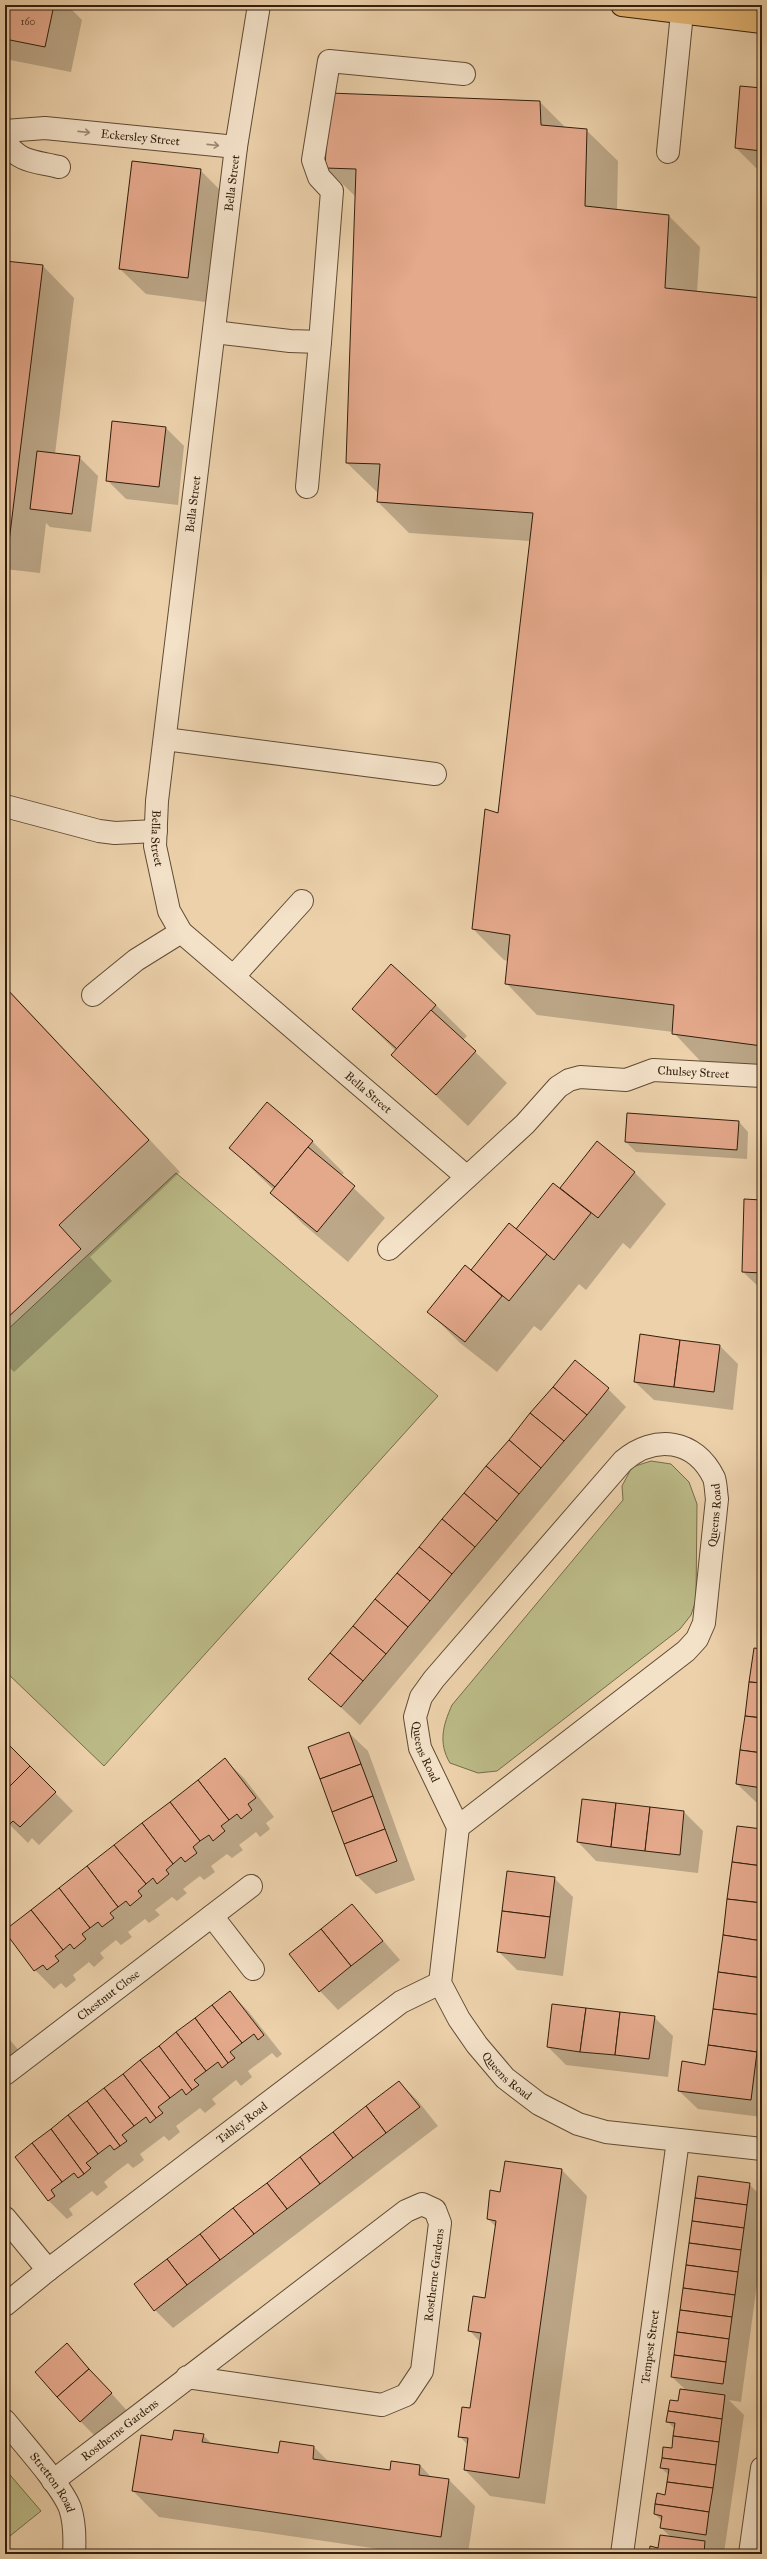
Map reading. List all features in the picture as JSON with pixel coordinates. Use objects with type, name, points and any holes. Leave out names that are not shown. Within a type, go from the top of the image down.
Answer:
[{"type":"main road","points":[[622,5],[762,22]]},
{"type":"street","name":"Bella Street","points":[[259,5],[236,148],[157,801],[155,846],[169,911],[181,932],[467,1177]]},
{"type":"street","points":[[668,152],[682,13]]},
{"type":"street","points":[[307,487],[332,192],[319,177],[313,160],[329,61],[464,74]]},
{"type":"street","name":"Eckersley Street","points":[[5,130],[45,128],[236,148]]},
{"type":"street","points":[[5,141],[13,153],[21,159],[59,166]]},
{"type":"street","points":[[214,332],[290,341],[320,342]]},
{"type":"street","points":[[165,739],[435,774]]},
{"type":"street","points":[[5,806],[99,831],[115,833],[156,831]]},
{"type":"street","points":[[234,976],[302,901]]},
{"type":"street","points":[[93,995],[136,960],[181,932]]},
{"type":"street","name":"Chulsey Street","points":[[467,1177],[525,1124],[558,1087],[569,1080],[580,1077],[626,1080],[653,1070],[762,1076]]},
{"type":"street","points":[[389,1249],[467,1177]]},
{"type":"street","name":"Queens Road","points":[[658,1443],[674,1444],[690,1450],[703,1462],[714,1479],[717,1499],[704,1623],[697,1639],[686,1651],[458,1827],[420,1748],[415,1717],[421,1697],[434,1679],[623,1461],[633,1453],[658,1443]]},
{"type":"street","points":[[440,1983],[458,1827]]},
{"type":"street","name":"Chestnut Close","points":[[5,2074],[251,1886]]},
{"type":"street","points":[[212,1916],[252,1969]]},
{"type":"street","name":"Queens Road","points":[[440,1983],[459,2019],[477,2045],[505,2078],[539,2104],[578,2124],[606,2132],[762,2149]]},
{"type":"street","name":"Tabley Road","points":[[48,2270],[401,2002],[440,1983]]},
{"type":"street","name":"Tempest Street","points":[[622,2554],[678,2140]]},
{"type":"street","name":"Rostherne Gardens","points":[[53,2481],[187,2377],[406,2211],[422,2204],[435,2210],[440,2223],[422,2371],[406,2395],[382,2404],[187,2377]]},
{"type":"street","points":[[5,2218],[48,2270],[5,2305]]},
{"type":"street","name":"Stretton Road","points":[[5,2421],[53,2481],[70,2507],[75,2530],[74,2554]]},
{"type":"street","points":[[750,2554],[762,2468]]},
{"type":"shaded area","points":[[176,1173],[438,1396],[104,1766],[5,1671],[5,1332]]},
{"type":"shaded area","points":[[651,1461],[671,1464],[689,1482],[697,1504],[696,1600],[691,1615],[680,1629],[497,1771],[478,1773],[450,1763],[444,1748],[443,1734],[446,1720],[452,1705],[623,1500],[622,1486],[632,1467]]},
{"type":"shaded area","points":[[5,2469],[41,2511],[5,2540]]},
{"type":"building","points":[[5,5],[54,5],[45,47],[5,39]]},
{"type":"building","points":[[740,86],[762,88],[762,151],[735,148]]},
{"type":"building","points":[[329,93],[540,101],[541,125],[587,129],[585,206],[669,215],[665,288],[762,298],[762,1046],[672,1034],[674,1005],[505,984],[510,935],[472,929],[485,809],[498,813],[533,513],[377,502],[380,464],[346,463],[356,169],[325,168]]},
{"type":"building","points":[[132,161],[201,169],[188,278],[119,269]]},
{"type":"building","points":[[5,261],[43,265],[9,542],[5,542]]},
{"type":"building","points":[[112,421],[166,427],[159,487],[106,481]]},
{"type":"building","points":[[37,451],[80,456],[72,514],[30,509]]},
{"type":"building","points":[[391,964],[436,1005],[397,1049],[352,1009]]},
{"type":"building","points":[[5,987],[149,1140],[59,1225],[81,1249],[5,1320]]},
{"type":"building","points":[[431,1010],[476,1051],[436,1095],[391,1055]]},
{"type":"building","points":[[267,1102],[313,1141],[275,1187],[229,1148]]},
{"type":"building","points":[[627,1113],[739,1121],[737,1150],[625,1142]]},
{"type":"building","points":[[597,1141],[635,1172],[598,1218],[560,1188]]},
{"type":"building","points":[[308,1147],[355,1186],[317,1232],[270,1193]]},
{"type":"building","points":[[553,1183],[591,1213],[554,1260],[516,1229]]},
{"type":"building","points":[[744,1199],[762,1200],[762,1273],[742,1272]]},
{"type":"building","points":[[509,1223],[547,1254],[509,1301],[471,1270]]},
{"type":"building","points":[[465,1265],[502,1296],[465,1342],[427,1312]]},
{"type":"building","points":[[640,1334],[680,1340],[674,1387],[634,1382]]},
{"type":"building","points":[[680,1340],[720,1345],[714,1392],[674,1387]]},
{"type":"building","points":[[575,1360],[609,1388],[587,1415],[553,1387]]},
{"type":"building","points":[[553,1387],[587,1415],[564,1441],[530,1413]]},
{"type":"building","points":[[530,1413],[564,1441],[541,1468],[509,1440]]},
{"type":"building","points":[[509,1440],[541,1468],[519,1494],[486,1466]]},
{"type":"building","points":[[486,1466],[519,1494],[497,1521],[464,1493]]},
{"type":"building","points":[[464,1493],[497,1521],[475,1547],[442,1519]]},
{"type":"building","points":[[442,1519],[475,1547],[452,1574],[419,1547]]},
{"type":"building","points":[[419,1547],[452,1574],[430,1601],[397,1573]]},
{"type":"building","points":[[397,1573],[430,1601],[408,1627],[375,1599]]},
{"type":"building","points":[[375,1599],[408,1627],[386,1654],[353,1626]]},
{"type":"building","points":[[353,1626],[386,1654],[363,1681],[330,1653]]},
{"type":"building","points":[[754,1648],[762,1649],[762,1683],[749,1682]]},
{"type":"building","points":[[330,1653],[363,1681],[341,1707],[308,1679]]},
{"type":"building","points":[[749,1682],[762,1683],[762,1718],[745,1716]]},
{"type":"building","points":[[745,1716],[762,1718],[762,1753],[740,1750]]},
{"type":"building","points":[[349,1732],[361,1764],[320,1779],[308,1747]]},
{"type":"building","points":[[5,1741],[30,1766],[5,1791]]},
{"type":"building","points":[[740,1750],[762,1753],[762,1788],[736,1784]]},
{"type":"building","points":[[225,1758],[256,1798],[248,1804],[252,1810],[241,1819],[237,1814],[229,1820],[198,1780]]},
{"type":"building","points":[[361,1764],[373,1796],[332,1812],[320,1779]]},
{"type":"building","points":[[30,1766],[56,1792],[20,1827],[13,1821],[9,1825],[5,1821],[5,1791]]},
{"type":"building","points":[[198,1780],[229,1820],[221,1826],[225,1831],[213,1841],[209,1835],[200,1841],[170,1802]]},
{"type":"building","points":[[373,1796],[385,1829],[344,1844],[332,1812]]},
{"type":"building","points":[[582,1799],[616,1803],[611,1847],[577,1842]]},
{"type":"building","points":[[170,1802],[200,1841],[193,1847],[197,1853],[185,1862],[181,1857],[173,1864],[142,1823]]},
{"type":"building","points":[[616,1803],[650,1807],[645,1851],[611,1847]]},
{"type":"building","points":[[650,1807],[684,1811],[680,1855],[645,1851]]},
{"type":"building","points":[[142,1823],[173,1864],[166,1870],[169,1874],[157,1884],[153,1878],[146,1884],[114,1845]]},
{"type":"building","points":[[737,1826],[762,1829],[762,1866],[732,1862]]},
{"type":"building","points":[[385,1829],[397,1861],[356,1876],[344,1844]]},
{"type":"building","points":[[114,1845],[146,1884],[138,1891],[142,1896],[130,1906],[126,1901],[118,1907],[87,1866]]},
{"type":"building","points":[[732,1862],[762,1866],[762,1903],[727,1899]]},
{"type":"building","points":[[87,1866],[118,1907],[110,1913],[114,1918],[102,1927],[98,1922],[90,1928],[59,1888]]},
{"type":"building","points":[[507,1871],[555,1877],[550,1917],[502,1911]]},
{"type":"building","points":[[59,1888],[90,1928],[82,1934],[86,1939],[74,1949],[70,1944],[63,1950],[31,1910]]},
{"type":"building","points":[[727,1899],[762,1903],[762,1941],[723,1935]]},
{"type":"building","points":[[352,1904],[383,1941],[351,1966],[321,1929]]},
{"type":"building","points":[[31,1910],[63,1950],[55,1956],[59,1961],[47,1970],[43,1965],[34,1971],[5,1932],[5,1930]]},
{"type":"building","points":[[502,1911],[550,1917],[545,1958],[497,1952]]},
{"type":"building","points":[[321,1929],[351,1966],[319,1992],[289,1954]]},
{"type":"building","points":[[723,1935],[762,1941],[762,1978],[718,1972]]},
{"type":"building","points":[[718,1972],[762,1978],[762,2015],[713,2009]]},
{"type":"building","points":[[230,1991],[264,2035],[258,2040],[254,2034],[242,2043],[212,2005]]},
{"type":"building","points":[[552,2004],[586,2008],[580,2052],[547,2047]]},
{"type":"building","points":[[212,2005],[242,2043],[230,2052],[235,2058],[228,2063],[195,2018]]},
{"type":"building","points":[[586,2008],[620,2012],[615,2055],[580,2052]]},
{"type":"building","points":[[713,2009],[762,2015],[757,2052],[708,2045]]},
{"type":"building","points":[[620,2012],[655,2016],[649,2059],[615,2055]]},
{"type":"building","points":[[195,2018],[228,2063],[222,2068],[218,2062],[206,2071],[176,2032]]},
{"type":"building","points":[[176,2032],[206,2071],[194,2080],[199,2085],[192,2090],[159,2046]]},
{"type":"building","points":[[708,2045],[757,2052],[751,2100],[678,2091],[682,2061],[705,2065]]},
{"type":"building","points":[[159,2046],[192,2090],[186,2095],[182,2089],[170,2098],[140,2060]]},
{"type":"building","points":[[140,2060],[170,2098],[158,2107],[163,2113],[156,2118],[123,2074]]},
{"type":"building","points":[[123,2074],[156,2118],[150,2123],[146,2117],[134,2126],[104,2088]]},
{"type":"building","points":[[399,2081],[420,2107],[386,2133],[366,2106]]},
{"type":"building","points":[[104,2088],[134,2126],[122,2135],[127,2141],[120,2146],[87,2101]]},
{"type":"building","points":[[87,2101],[120,2146],[114,2150],[110,2145],[98,2154],[68,2115]]},
{"type":"building","points":[[366,2106],[386,2133],[353,2158],[333,2132]]},
{"type":"building","points":[[68,2115],[98,2154],[86,2163],[91,2168],[84,2174],[51,2129]]},
{"type":"building","points":[[51,2129],[84,2174],[78,2178],[74,2173],[62,2182],[32,2143]]},
{"type":"building","points":[[333,2132],[353,2158],[320,2184],[300,2157]]},
{"type":"building","points":[[32,2143],[62,2182],[51,2190],[55,2196],[48,2201],[15,2157]]},
{"type":"building","points":[[300,2157],[320,2184],[287,2209],[267,2183]]},
{"type":"building","points":[[505,2161],[562,2169],[519,2478],[464,2470],[468,2438],[458,2437],[462,2407],[470,2408],[481,2333],[468,2331],[473,2296],[485,2298],[496,2221],[487,2219],[490,2190],[500,2192]]},
{"type":"building","points":[[698,2176],[750,2183],[747,2205],[695,2198]]},
{"type":"building","points":[[267,2183],[287,2209],[254,2234],[233,2208]]},
{"type":"building","points":[[695,2198],[747,2205],[744,2228],[692,2221]]},
{"type":"building","points":[[233,2208],[254,2234],[220,2260],[200,2234]]},
{"type":"building","points":[[692,2221],[744,2228],[741,2250],[689,2243]]},
{"type":"building","points":[[200,2234],[220,2260],[187,2285],[167,2259]]},
{"type":"building","points":[[689,2243],[741,2250],[738,2272],[686,2265]]},
{"type":"building","points":[[167,2259],[187,2285],[154,2311],[134,2284]]},
{"type":"building","points":[[686,2265],[738,2272],[735,2295],[683,2288]]},
{"type":"building","points":[[683,2288],[735,2295],[732,2317],[680,2310]]},
{"type":"building","points":[[680,2310],[732,2317],[729,2339],[677,2332]]},
{"type":"building","points":[[677,2332],[729,2339],[726,2362],[674,2355]]},
{"type":"building","points":[[67,2343],[89,2369],[57,2397],[35,2372]]},
{"type":"building","points":[[674,2355],[726,2362],[723,2384],[671,2377]]},
{"type":"building","points":[[89,2369],[112,2393],[80,2422],[57,2397]]},
{"type":"building","points":[[680,2389],[725,2395],[722,2419],[668,2411],[670,2400],[678,2401]]},
{"type":"building","points":[[668,2411],[722,2419],[719,2442],[673,2436],[675,2423],[666,2422]]},
{"type":"building","points":[[174,2430],[204,2434],[202,2442],[278,2453],[280,2441],[314,2446],[313,2459],[390,2470],[391,2461],[420,2465],[419,2475],[449,2479],[441,2537],[132,2491],[141,2435],[172,2440]]},
{"type":"building","points":[[673,2436],[719,2442],[716,2465],[662,2458],[663,2447],[672,2448]]},
{"type":"building","points":[[662,2458],[716,2465],[713,2488],[667,2482],[669,2469],[660,2468]]},
{"type":"building","points":[[667,2482],[713,2488],[709,2512],[655,2504],[657,2493],[665,2495]]},
{"type":"building","points":[[655,2504],[709,2512],[706,2535],[660,2528],[662,2516],[654,2514]]},
{"type":"building","points":[[660,2535],[705,2541],[704,2554],[649,2554],[650,2546],[658,2548]]}]
